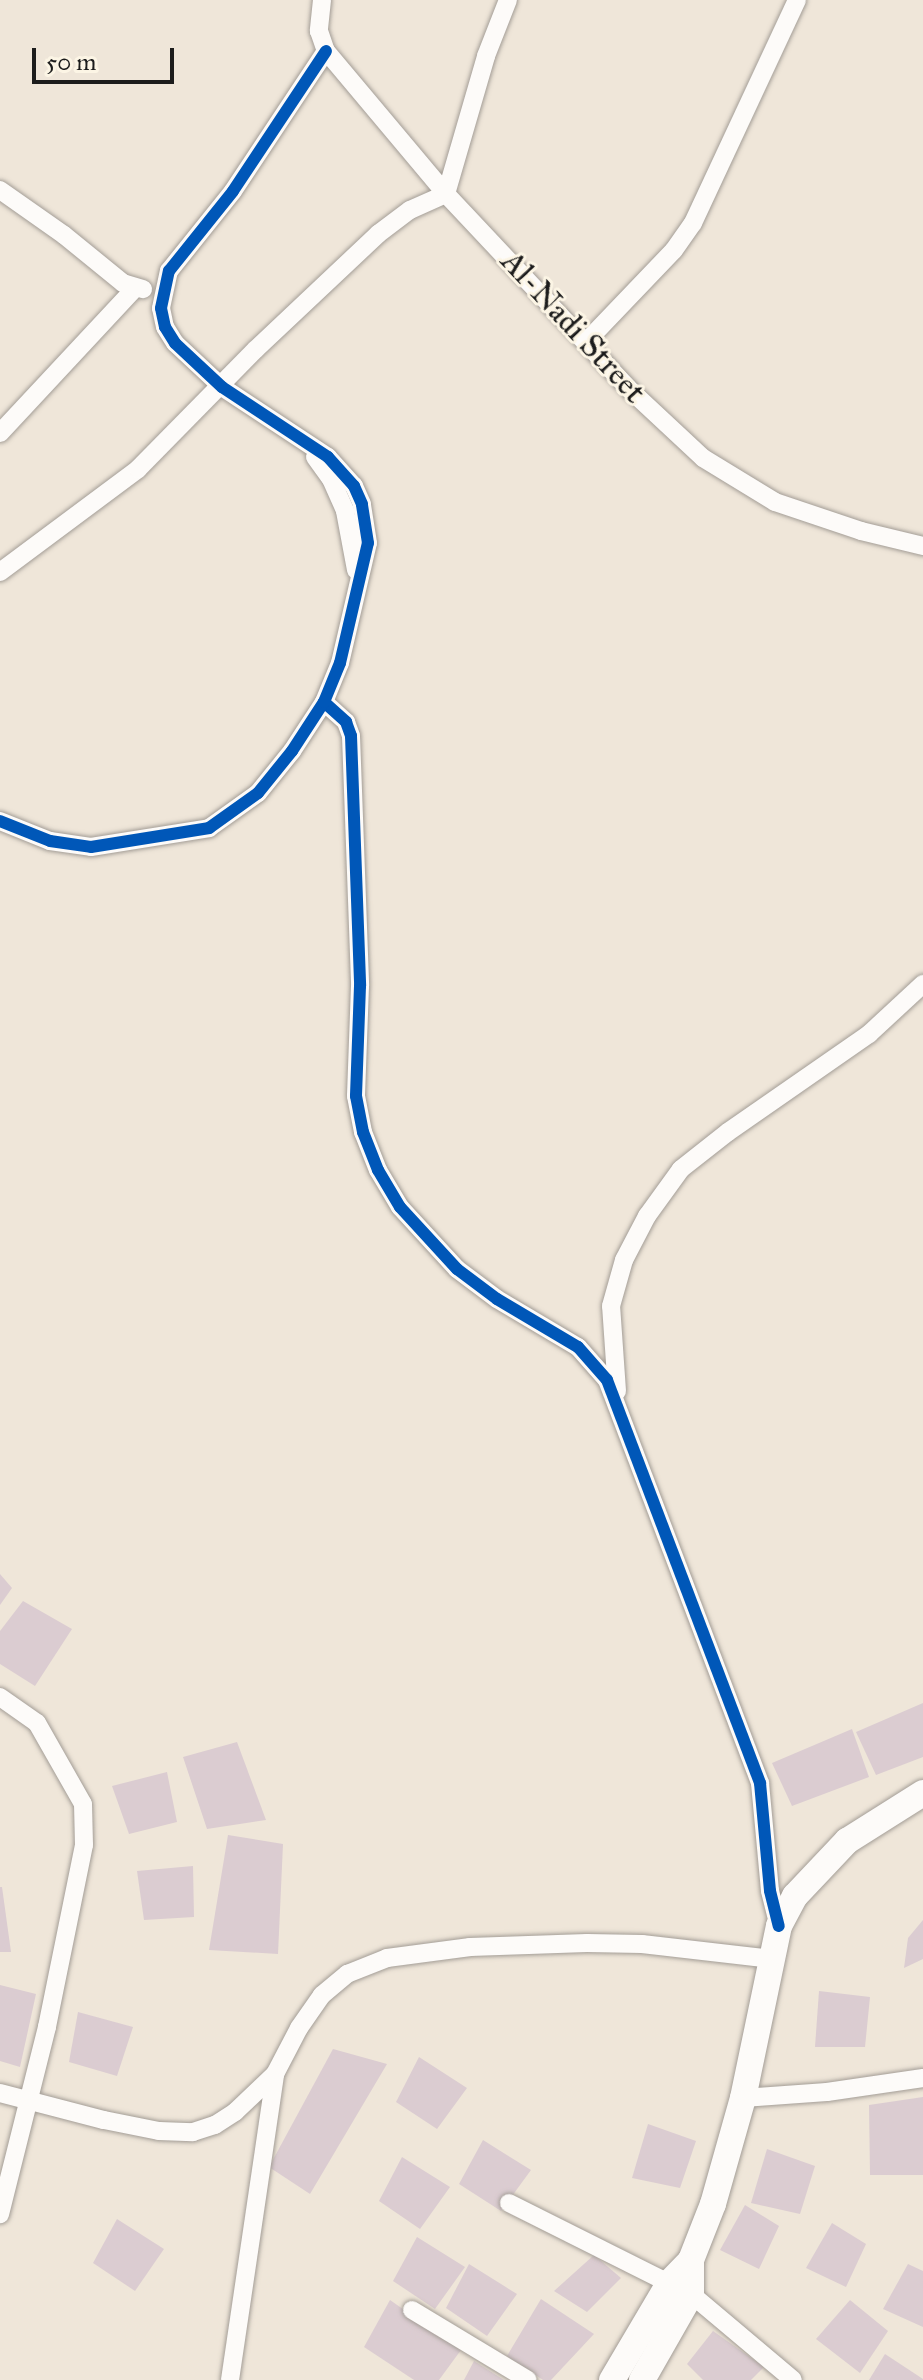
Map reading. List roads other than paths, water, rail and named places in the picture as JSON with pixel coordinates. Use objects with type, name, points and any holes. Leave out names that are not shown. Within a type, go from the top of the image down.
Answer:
[{"type":"street","points":[[0,821],[50,841],[91,847],[209,828],[258,793],[292,751],[324,702],[353,621],[358,577],[339,494],[322,464],[302,443],[222,387],[175,343],[165,327],[161,308],[162,289],[169,271],[233,191],[326,51],[318,19],[322,0]]},
{"type":"street","points":[[0,572],[138,469],[222,387],[255,350],[378,234],[410,210],[446,194],[486,56],[508,0]]},
{"type":"street","points":[[586,342],[674,250],[693,223],[797,0]]},
{"type":"street","name":"Al-Nadi Street","points":[[326,51],[446,194],[628,388],[703,458],[763,495],[861,531],[923,546]]},
{"type":"street","points":[[0,190],[64,235],[123,283],[135,288],[162,289]]},
{"type":"street","points":[[0,433],[135,288]]},
{"type":"street","points":[[324,702],[346,722],[351,736],[360,986],[356,1096],[363,1132],[378,1170],[400,1207],[457,1269],[497,1299],[578,1347],[607,1380],[760,1783],[770,1891],[779,1926]]},
{"type":"street","points":[[620,1414],[611,1306],[624,1260],[647,1216],[681,1169],[728,1132],[869,1034],[923,984]]},
{"type":"street","points":[[0,1697],[37,1723],[83,1804],[84,1845],[29,2099],[0,2214]]},
{"type":"street","points":[[642,2380],[713,2204],[743,2098],[779,1926],[795,1896],[847,1841],[923,1793]]},
{"type":"street","points":[[0,2093],[117,2123],[159,2131],[193,2132],[215,2125],[235,2112],[275,2074],[299,2028],[322,1995],[347,1974],[387,1958],[470,1947],[587,1943],[642,1944],[772,1959]]},
{"type":"street","points":[[230,2380],[275,2074]]},
{"type":"street","points":[[743,2098],[827,2092],[923,2078]]},
{"type":"street","points":[[509,2203],[680,2288],[793,2380]]},
{"type":"street","points":[[612,2380],[680,2288]]},
{"type":"street","points":[[412,2310],[528,2380]]}]
